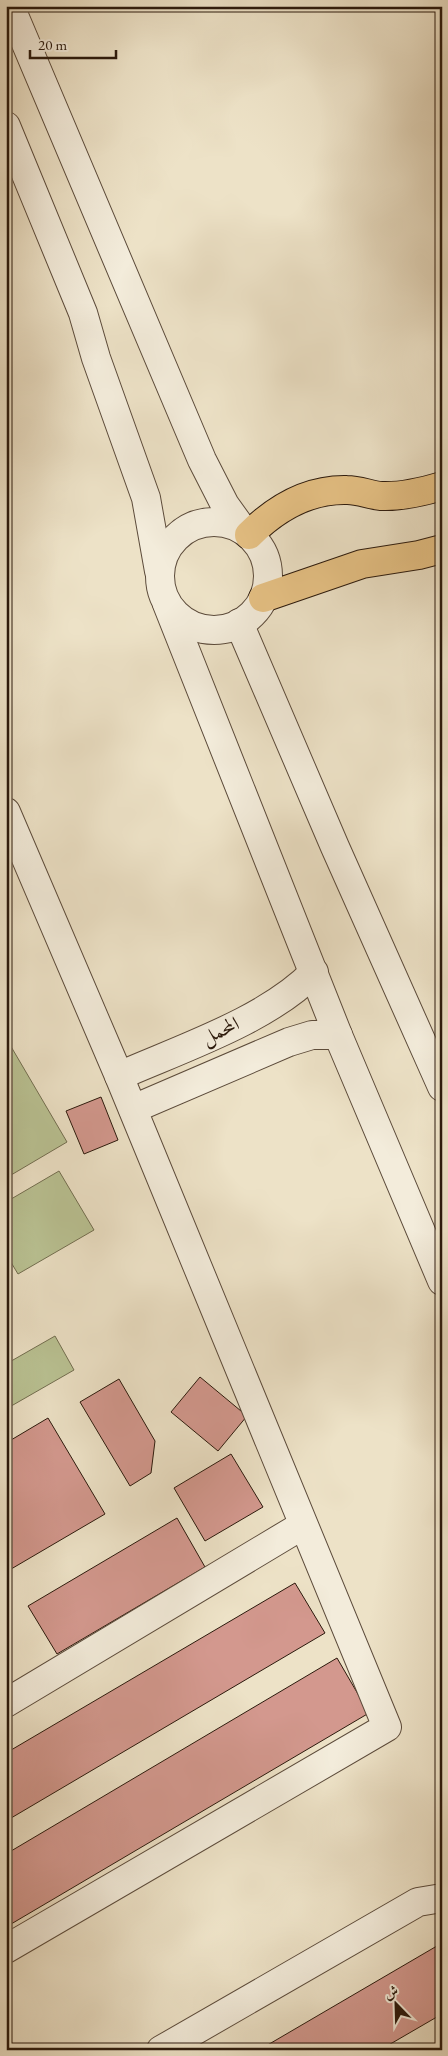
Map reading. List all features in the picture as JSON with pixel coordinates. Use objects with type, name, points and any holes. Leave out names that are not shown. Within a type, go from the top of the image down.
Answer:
[{"type":"main road","points":[[246,532],[284,506],[304,497],[348,490],[382,496],[415,494],[442,486]]},
{"type":"main road","points":[[263,598],[362,564],[442,549]]},
{"type":"street","points":[[10,6],[202,460],[225,505],[259,545],[268,571],[267,585],[263,598],[257,608],[240,623],[217,630],[205,629],[184,621],[167,604]]},
{"type":"street","points":[[6,126],[83,313],[96,358],[146,498],[160,583],[167,604],[338,1035],[442,1281]]},
{"type":"street","points":[[159,571],[163,555],[171,542],[183,531],[197,524],[213,522],[229,524],[246,532]]},
{"type":"street","points":[[240,623],[335,848],[442,1087]]},
{"type":"street","points":[[6,812],[119,1076],[387,1726],[6,1949]]},
{"type":"street","name":"المحمل","points":[[119,1076],[245,1019],[279,1001],[314,972]]},
{"type":"street","points":[[245,1019],[259,1054]]},
{"type":"street","name":"المحمل","points":[[132,1110],[259,1054],[312,1035],[338,1035]]},
{"type":"street","points":[[6,1703],[303,1526]]},
{"type":"street","points":[[161,2050],[418,1902],[442,1898]]},
{"type":"green space","points":[[6,1038],[67,1142],[6,1178]]},
{"type":"green space","points":[[59,1171],[94,1230],[18,1274],[6,1254],[6,1202]]},
{"type":"green space","points":[[55,1336],[74,1370],[6,1409],[6,1364]]},
{"type":"building","points":[[101,1097],[118,1140],[84,1154],[66,1111]]},
{"type":"building","points":[[200,1377],[247,1416],[218,1451],[171,1412]]},
{"type":"building","points":[[119,1379],[155,1441],[151,1473],[130,1486],[80,1402]]},
{"type":"building","points":[[48,1418],[105,1514],[6,1572],[6,1443]]},
{"type":"building","points":[[231,1454],[263,1507],[205,1541],[174,1488]]},
{"type":"building","points":[[177,1518],[205,1567],[57,1654],[28,1606]]},
{"type":"building","points":[[295,1583],[325,1633],[6,1821],[6,1753]]},
{"type":"building","points":[[337,1658],[369,1713],[6,1927],[6,1854]]},
{"type":"building","points":[[442,1943],[442,2014],[380,2050],[259,2050]]},
{"type":"building","points":[[442,2042],[442,2050],[428,2050]]}]
